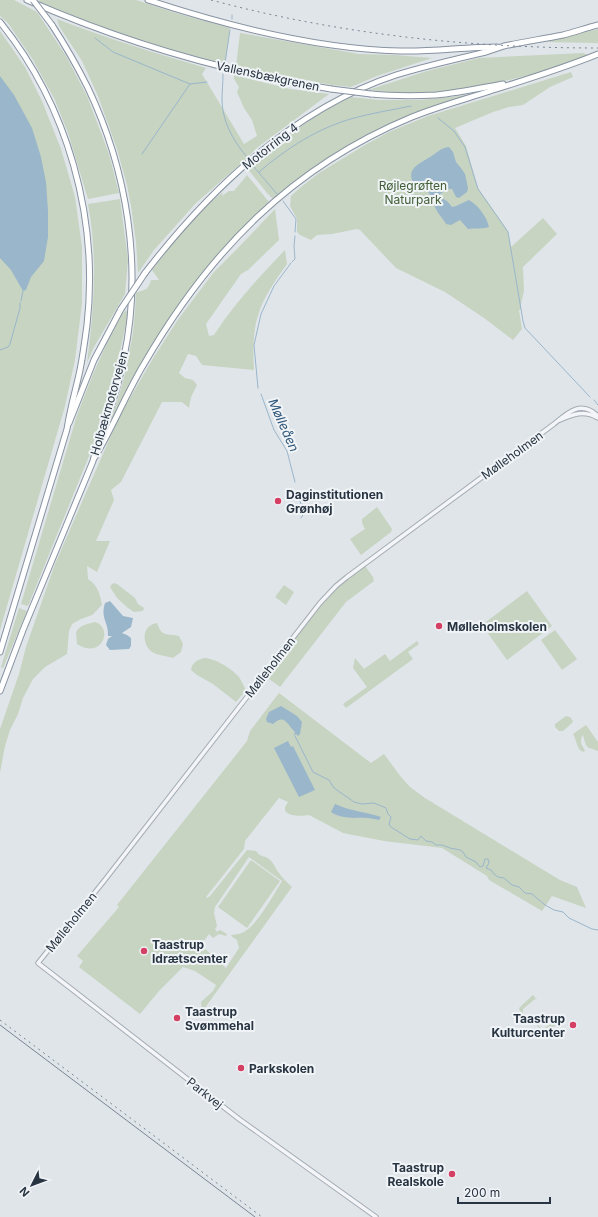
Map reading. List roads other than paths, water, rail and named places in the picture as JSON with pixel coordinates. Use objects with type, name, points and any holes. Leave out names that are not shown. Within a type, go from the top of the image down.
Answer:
[{"type":"highway","name":"Vallensbækgrenen","points":[[27,0],[94,28],[170,53],[249,74],[331,89],[395,96],[437,95],[518,82]]},
{"type":"highway","name":"Holbækmotorvejen","points":[[0,692],[23,630],[93,461],[96,447],[118,384],[128,334],[132,284],[130,236],[124,198],[120,178],[105,130],[76,65],[52,25],[33,0]]},
{"type":"highway","points":[[148,0],[255,30],[303,40],[351,47],[399,51],[425,51],[502,47]]},
{"type":"highway","points":[[0,22],[30,65],[52,106],[74,164],[84,207],[89,250],[90,279],[83,356],[69,414],[67,429],[0,652]]},
{"type":"highway","name":"Motorring 4","points":[[67,429],[103,341],[121,309],[145,273],[182,227],[219,188],[266,148],[303,121],[335,101],[357,90],[395,76],[502,47],[563,35],[598,25]]},
{"type":"highway","points":[[93,461],[130,388],[171,320],[219,256],[264,210],[281,195],[318,168],[373,135],[430,110],[544,74],[598,54]]},
{"type":"street","name":"Mølleholmen","points":[[38,963],[329,593],[347,577],[567,413],[575,409],[588,409],[598,417]]},
{"type":"street","name":"Mølleholmen","points":[[554,424],[569,416],[577,414],[588,414],[598,417]]},
{"type":"street","name":"Parkvej","points":[[38,963],[239,1119],[376,1217]]},
{"type":"water","points":[[0,76],[14,95],[32,128],[41,157],[46,182],[48,237],[44,261],[31,277],[26,290],[23,291],[11,270],[0,258]]},
{"type":"water","points":[[449,147],[453,152],[456,162],[465,174],[468,188],[467,192],[459,198],[456,197],[452,189],[448,189],[437,196],[432,197],[428,192],[414,184],[411,173],[416,166],[432,155]]},
{"type":"water","points":[[444,199],[452,207],[469,200],[482,212],[489,227],[468,229],[460,220],[451,225],[446,224],[434,205],[440,200]]},
{"type":"water","points":[[110,601],[123,616],[133,618],[131,627],[122,633],[131,638],[131,646],[129,649],[110,650],[106,645],[108,639],[112,636],[108,636],[104,617],[104,608],[105,603]]},
{"type":"water","points":[[281,706],[297,716],[302,722],[300,734],[298,736],[296,734],[294,736],[295,732],[286,721],[280,720],[273,724],[267,722],[266,719],[269,712]]},
{"type":"water","points":[[288,741],[291,747],[293,746],[315,790],[299,797],[274,748]]},
{"type":"water","points":[[335,804],[381,817],[379,820],[343,817],[331,812]]},
{"type":"waterway","points":[[225,63],[230,30]]},
{"type":"waterway","points":[[95,38],[113,52],[190,84]]},
{"type":"waterway","points":[[223,74],[222,107],[224,115],[229,130],[246,156]]},
{"type":"waterway","points":[[142,154],[190,84],[207,82]]},
{"type":"waterway","points":[[259,172],[292,147],[328,127],[361,116],[411,106]]},
{"type":"waterway","points":[[438,118],[454,131],[465,147],[478,189],[508,232],[525,328],[590,397]]},
{"type":"waterway","points":[[254,167],[277,194]]},
{"type":"waterway","points":[[283,201],[296,219],[295,232]]},
{"type":"waterway","points":[[292,262],[295,259],[295,236]]},
{"type":"waterway","name":"Mølleåen","points":[[258,388],[254,345],[261,314],[274,286],[291,263]]},
{"type":"waterway","points":[[21,301],[23,291]]},
{"type":"waterway","points":[[0,350],[8,347],[10,344],[20,303]]},
{"type":"waterway","name":"Mølleåen","points":[[261,394],[274,430],[287,451],[295,482]]},
{"type":"waterway","points":[[594,400],[598,405]]},
{"type":"waterway","points":[[299,491],[300,501],[304,513],[301,518]]},
{"type":"waterway","points":[[295,736],[313,772],[329,780],[334,788],[354,802],[362,804],[374,803],[386,808],[391,817],[389,825],[391,827],[410,839],[418,840],[421,836],[426,841],[432,842],[436,845],[442,845],[460,850],[466,857],[476,862],[480,867],[483,866],[485,859],[488,859],[489,863],[486,868],[491,870],[498,877],[504,878],[512,885],[519,887],[525,893],[532,894],[545,905],[554,910],[563,912],[569,918],[592,929],[598,930]]},
{"type":"tram line","points":[[0,1025],[255,1217]]},
{"type":"railway","points":[[211,0],[307,22],[403,37],[501,45],[598,48]]},
{"type":"railway","points":[[0,1020],[262,1217]]},
{"type":"place","name":"Daginstitutionen Grønhøj","points":[[278,501]]},
{"type":"place","name":"Mølleholmskolen","points":[[439,626]]},
{"type":"place","name":"Taastrup Idrætscenter","points":[[144,951]]},
{"type":"place","name":"Taastrup Svømmehal","points":[[177,1018]]},
{"type":"place","name":"Taastrup Kulturcenter","points":[[573,1025]]},
{"type":"place","name":"Parkskolen","points":[[241,1068]]},
{"type":"place","name":"Taastrup Realskole","points":[[452,1174]]},
{"type":"park label","name":"Røjlegrøften Naturpark","points":[[413,192]]}]
